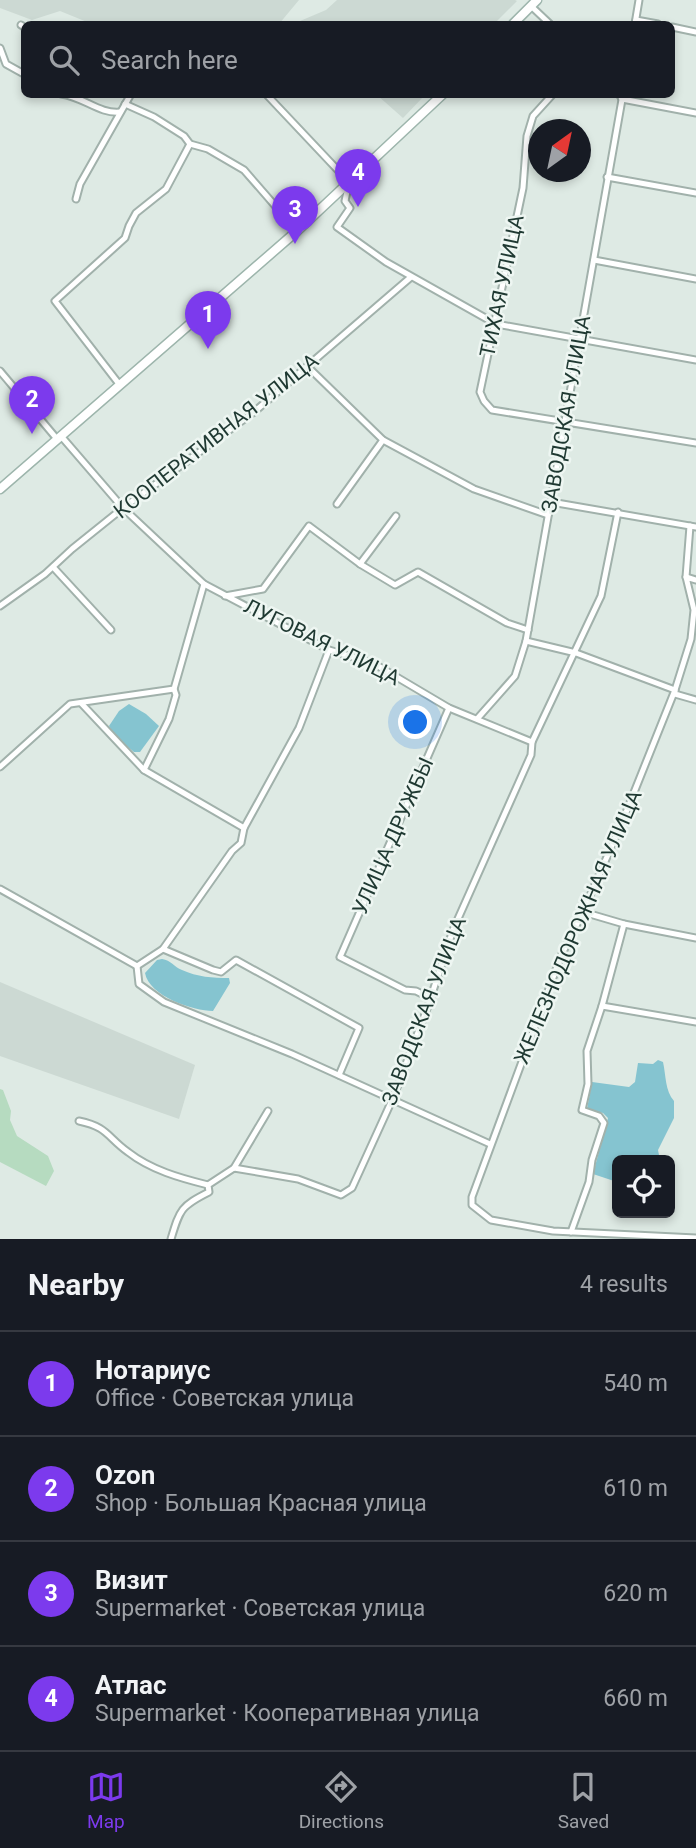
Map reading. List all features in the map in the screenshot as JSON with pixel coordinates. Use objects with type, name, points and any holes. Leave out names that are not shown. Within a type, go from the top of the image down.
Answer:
[{"type":"street","points":[[635,21],[639,0]]},
{"type":"street","points":[[516,21],[534,3],[548,21]]},
{"type":"street","points":[[675,28],[696,32]]},
{"type":"street","points":[[0,48],[6,64],[21,72]]},
{"type":"street","points":[[79,98],[108,113],[121,112]]},
{"type":"street","points":[[76,199],[80,184],[129,98]]},
{"type":"street","points":[[270,98],[349,183]]},
{"type":"street","points":[[0,489],[297,231],[439,98]]},
{"type":"street","name":"ТИХАЯ УЛИЦА","points":[[550,98],[533,116],[527,135],[523,188],[480,392],[492,410],[696,443]]},
{"type":"street","name":"ЗАВОДСКАЯ УЛИЦА","points":[[477,719],[515,676],[526,641],[621,98]]},
{"type":"street","points":[[630,98],[696,113]]},
{"type":"street","points":[[125,104],[154,117],[184,136],[190,144],[208,149],[244,170],[297,231]]},
{"type":"street","points":[[120,384],[55,301],[125,238],[136,213],[166,189],[190,144]]},
{"type":"street","points":[[607,177],[696,193]]},
{"type":"street","points":[[349,183],[345,201],[350,208],[337,227],[411,277],[496,324],[696,360]]},
{"type":"street","points":[[594,260],[696,279]]},
{"type":"street","name":"КООПЕРАТИВНАЯ УЛИЦА","points":[[0,606],[123,508],[238,425],[411,277]]},
{"type":"street","points":[[308,367],[383,440],[474,489],[548,514]]},
{"type":"street","name":"ЛУГОВАЯ УЛИЦА","points":[[0,371],[123,508],[204,584],[329,650],[373,663],[449,708],[532,742]]},
{"type":"street","points":[[337,504],[383,440]]},
{"type":"street","points":[[551,502],[693,527]]},
{"type":"street","name":"ЗАВОДСКАЯ УЛИЦА","points":[[234,1168],[298,1179],[341,1195],[352,1188],[393,1098],[453,930],[531,755],[532,742],[601,596],[618,512]]},
{"type":"street","points":[[360,564],[396,516]]},
{"type":"street","points":[[225,596],[263,589],[309,526],[360,564],[395,585],[418,572],[507,622],[528,630]]},
{"type":"street","name":"ЖЕЛЕЗНОДОРОЖНАЯ УЛИЦА","points":[[571,1233],[491,1220],[472,1205],[471,1197],[561,956],[623,820],[675,690],[691,639],[694,610],[686,577],[693,527]]},
{"type":"street","points":[[53,566],[110,630]]},
{"type":"street","points":[[686,577],[696,580]]},
{"type":"street","points":[[144,770],[169,719],[176,695],[174,690],[204,584]]},
{"type":"street","points":[[526,641],[576,653],[675,690],[676,695],[696,700]]},
{"type":"street","points":[[137,967],[163,949],[232,851],[241,843],[244,828],[299,728],[329,650]]},
{"type":"street","points":[[0,767],[70,704],[174,690]]},
{"type":"street","points":[[81,703],[144,770],[244,828]]},
{"type":"street","name":"УЛИЦА ДРУЖБЫ","points":[[430,998],[416,991],[405,990],[340,957],[449,708]]},
{"type":"street","points":[[0,889],[137,967]]},
{"type":"street","points":[[583,912],[624,925],[696,938]]},
{"type":"street","points":[[624,925],[603,1006],[587,1051],[588,1084],[582,1110],[599,1116],[604,1123],[592,1160],[589,1182],[571,1233],[610,1232],[696,1238]]},
{"type":"street","points":[[163,949],[212,971],[221,972],[236,960],[359,1028],[340,1074]]},
{"type":"street","points":[[137,967],[139,984],[164,1002],[340,1074],[490,1144]]},
{"type":"street","points":[[603,1006],[696,1022]]},
{"type":"street","points":[[79,1121],[97,1125],[128,1153],[163,1171],[208,1185],[234,1168],[268,1111]]},
{"type":"street","points":[[171,1239],[179,1212],[191,1201],[209,1192],[208,1185]]},
{"type":"shaded area","points":[[0,0],[299,0],[282,21],[85,21],[60,11],[32,20],[0,8]]},
{"type":"shaded area","points":[[337,0],[517,1],[497,21],[300,21],[326,10]]},
{"type":"shaded area","points":[[380,98],[422,98],[403,118]]},
{"type":"shaded area","points":[[0,982],[195,1065],[179,1119],[0,1056]]},
{"type":"green space","points":[[0,1089],[3,1090],[11,1111],[10,1120],[17,1136],[48,1156],[54,1171],[46,1186],[0,1162]]},
{"type":"water","points":[[129,704],[159,726],[140,752],[134,752],[116,737],[109,726],[119,711]]},
{"type":"water","points":[[162,959],[193,974],[229,978],[230,983],[213,1011],[173,1001],[154,989],[145,973],[157,960]]},
{"type":"water","points":[[658,1060],[663,1062],[667,1088],[674,1101],[674,1118],[658,1150],[659,1155],[612,1155],[612,1180],[593,1174],[608,1118],[603,1113],[587,1109],[592,1082],[629,1087],[635,1082],[638,1063],[653,1064]]},
{"type":"place","name":"Атлас","points":[[358,207]]},
{"type":"place","name":"Визит","points":[[295,244]]},
{"type":"place","name":"Нотариус","points":[[208,349]]},
{"type":"place","name":"Ozon","points":[[32,434]]}]
